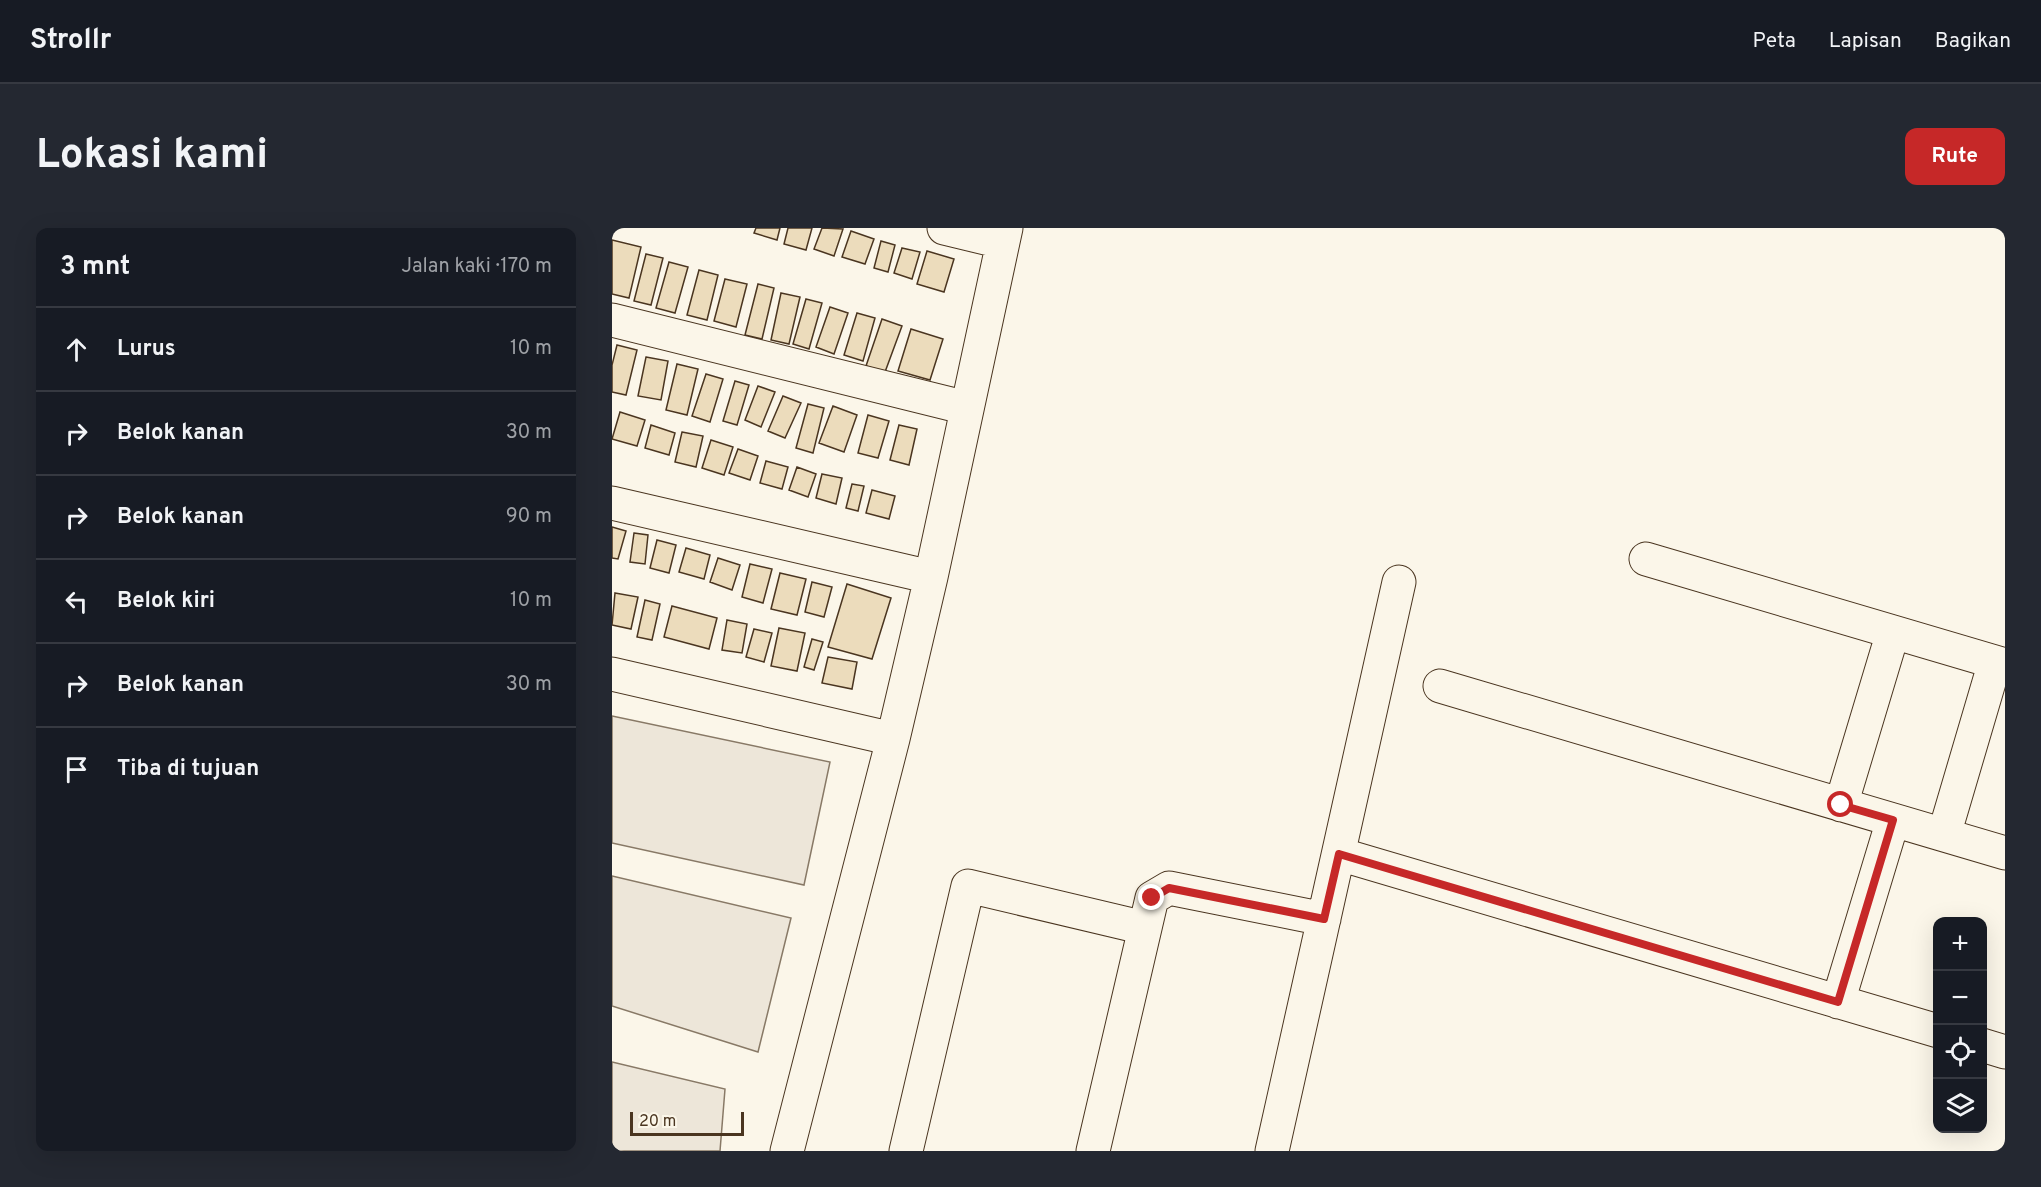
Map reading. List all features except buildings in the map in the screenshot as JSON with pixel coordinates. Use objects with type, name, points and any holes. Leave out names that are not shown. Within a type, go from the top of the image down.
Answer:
[{"type":"street","points":[[787,1151],[893,739],[931,577],[1004,235],[944,228]]},
{"type":"street","points":[[612,320],[967,408]]},
{"type":"street","points":[[612,503],[931,577]]},
{"type":"street","points":[[1646,558],[2000,664],[1944,835]]},
{"type":"street","points":[[1272,1151],[1399,582]]},
{"type":"street","points":[[1841,805],[1893,632]]},
{"type":"street","points":[[612,674],[893,739]]},
{"type":"street","points":[[1440,686],[2005,854]]},
{"type":"street","points":[[1838,1002],[1893,820]]},
{"type":"street","points":[[1339,854],[1933,1030]]},
{"type":"street","points":[[906,1151],[968,886],[1145,928]]},
{"type":"street","points":[[1093,1151],[1152,898],[1169,888],[1324,919]]},
{"type":"street","points":[[1987,1046],[2005,1052]]},
{"type":"shaded area","points":[[612,716],[830,762],[804,885],[612,843]]},
{"type":"shaded area","points":[[612,876],[791,918],[758,1052],[612,1006]]},
{"type":"shaded area","points":[[612,1062],[725,1089],[720,1151],[612,1151]]},
{"type":"route","points":[[1152,898],[1169,888],[1324,919],[1339,854],[1838,1002],[1893,820],[1841,805]]}]
